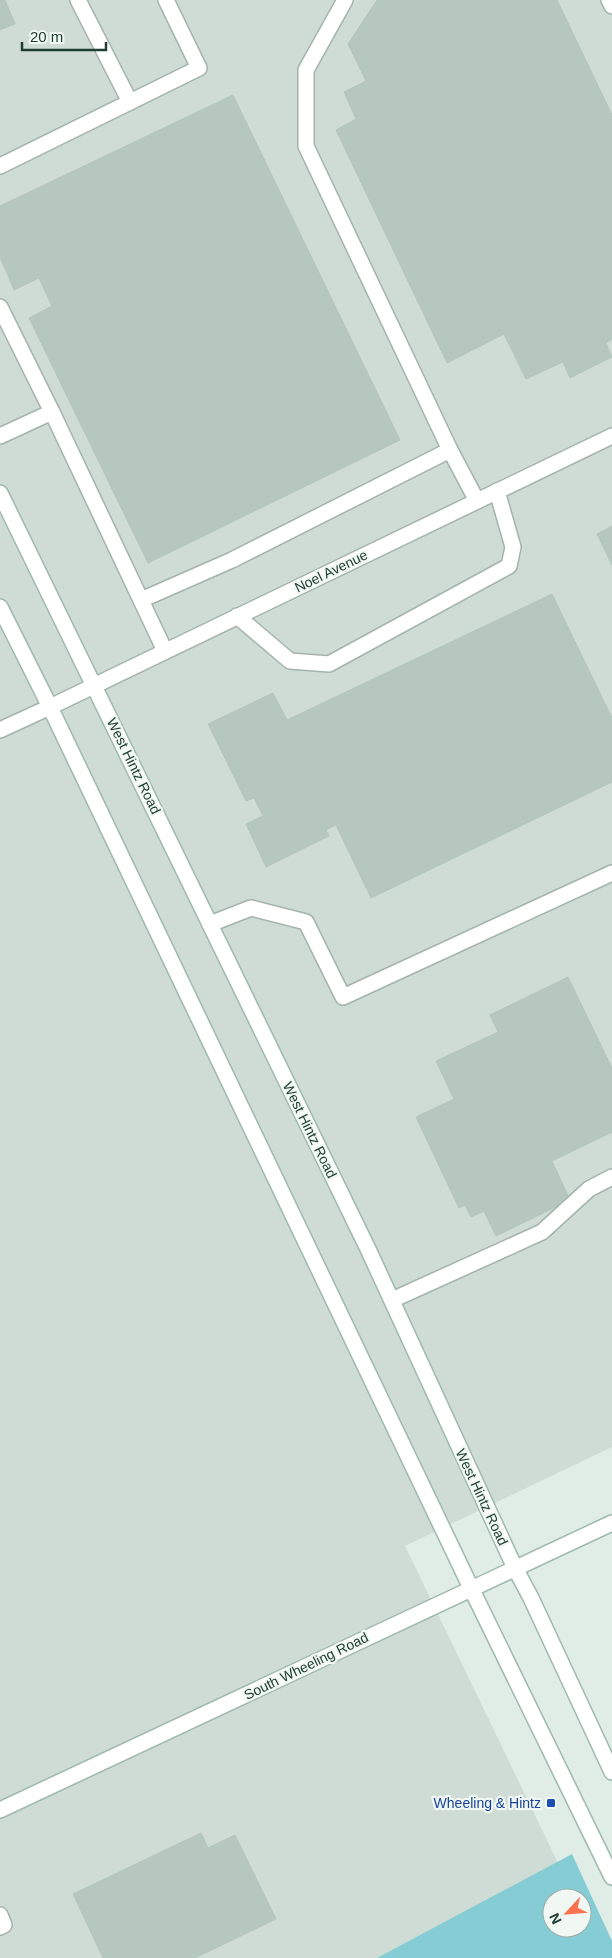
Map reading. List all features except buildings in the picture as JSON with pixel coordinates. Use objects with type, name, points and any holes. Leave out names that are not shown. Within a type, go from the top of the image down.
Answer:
[{"type":"main road","points":[[78,0],[130,102]]},
{"type":"main road","points":[[0,166],[199,68],[166,0]]},
{"type":"main road","points":[[345,0],[306,70],[306,146],[450,450],[477,501]]},
{"type":"main road","points":[[609,0],[612,6]]},
{"type":"main road","points":[[0,307],[165,651]]},
{"type":"main road","points":[[0,436],[52,412]]},
{"type":"main road","name":"Noel Avenue","points":[[0,730],[612,436]]},
{"type":"main road","points":[[140,600],[232,560],[450,450]]},
{"type":"main road","points":[[237,616],[290,662],[329,664],[509,566],[513,547],[497,491]]},
{"type":"main road","name":"West Hintz Road","points":[[0,492],[392,1300],[515,1568],[531,1598],[612,1772]]},
{"type":"main road","points":[[0,608],[50,707],[471,1588],[612,1877]]},
{"type":"main road","points":[[210,924],[251,908],[306,922],[343,998],[612,873]]},
{"type":"main road","points":[[392,1300],[542,1232],[589,1189],[612,1177]]},
{"type":"main road","name":"South Wheeling Road","points":[[0,1810],[612,1522]]},
{"type":"main road","points":[[0,1915],[4,1925],[0,1927]]},
{"type":"shaded area","points":[[0,0],[612,0],[612,1447],[405,1546],[570,1888],[542,1888],[542,1938],[589,1938],[604,1958],[0,1958]]},
{"type":"water","points":[[572,1854],[588,1888],[542,1888],[542,1938],[592,1938],[592,1898],[612,1941],[612,1958],[377,1958]]},
{"type":"place","name":"Wheeling & Hintz","points":[[551,1803]]}]
